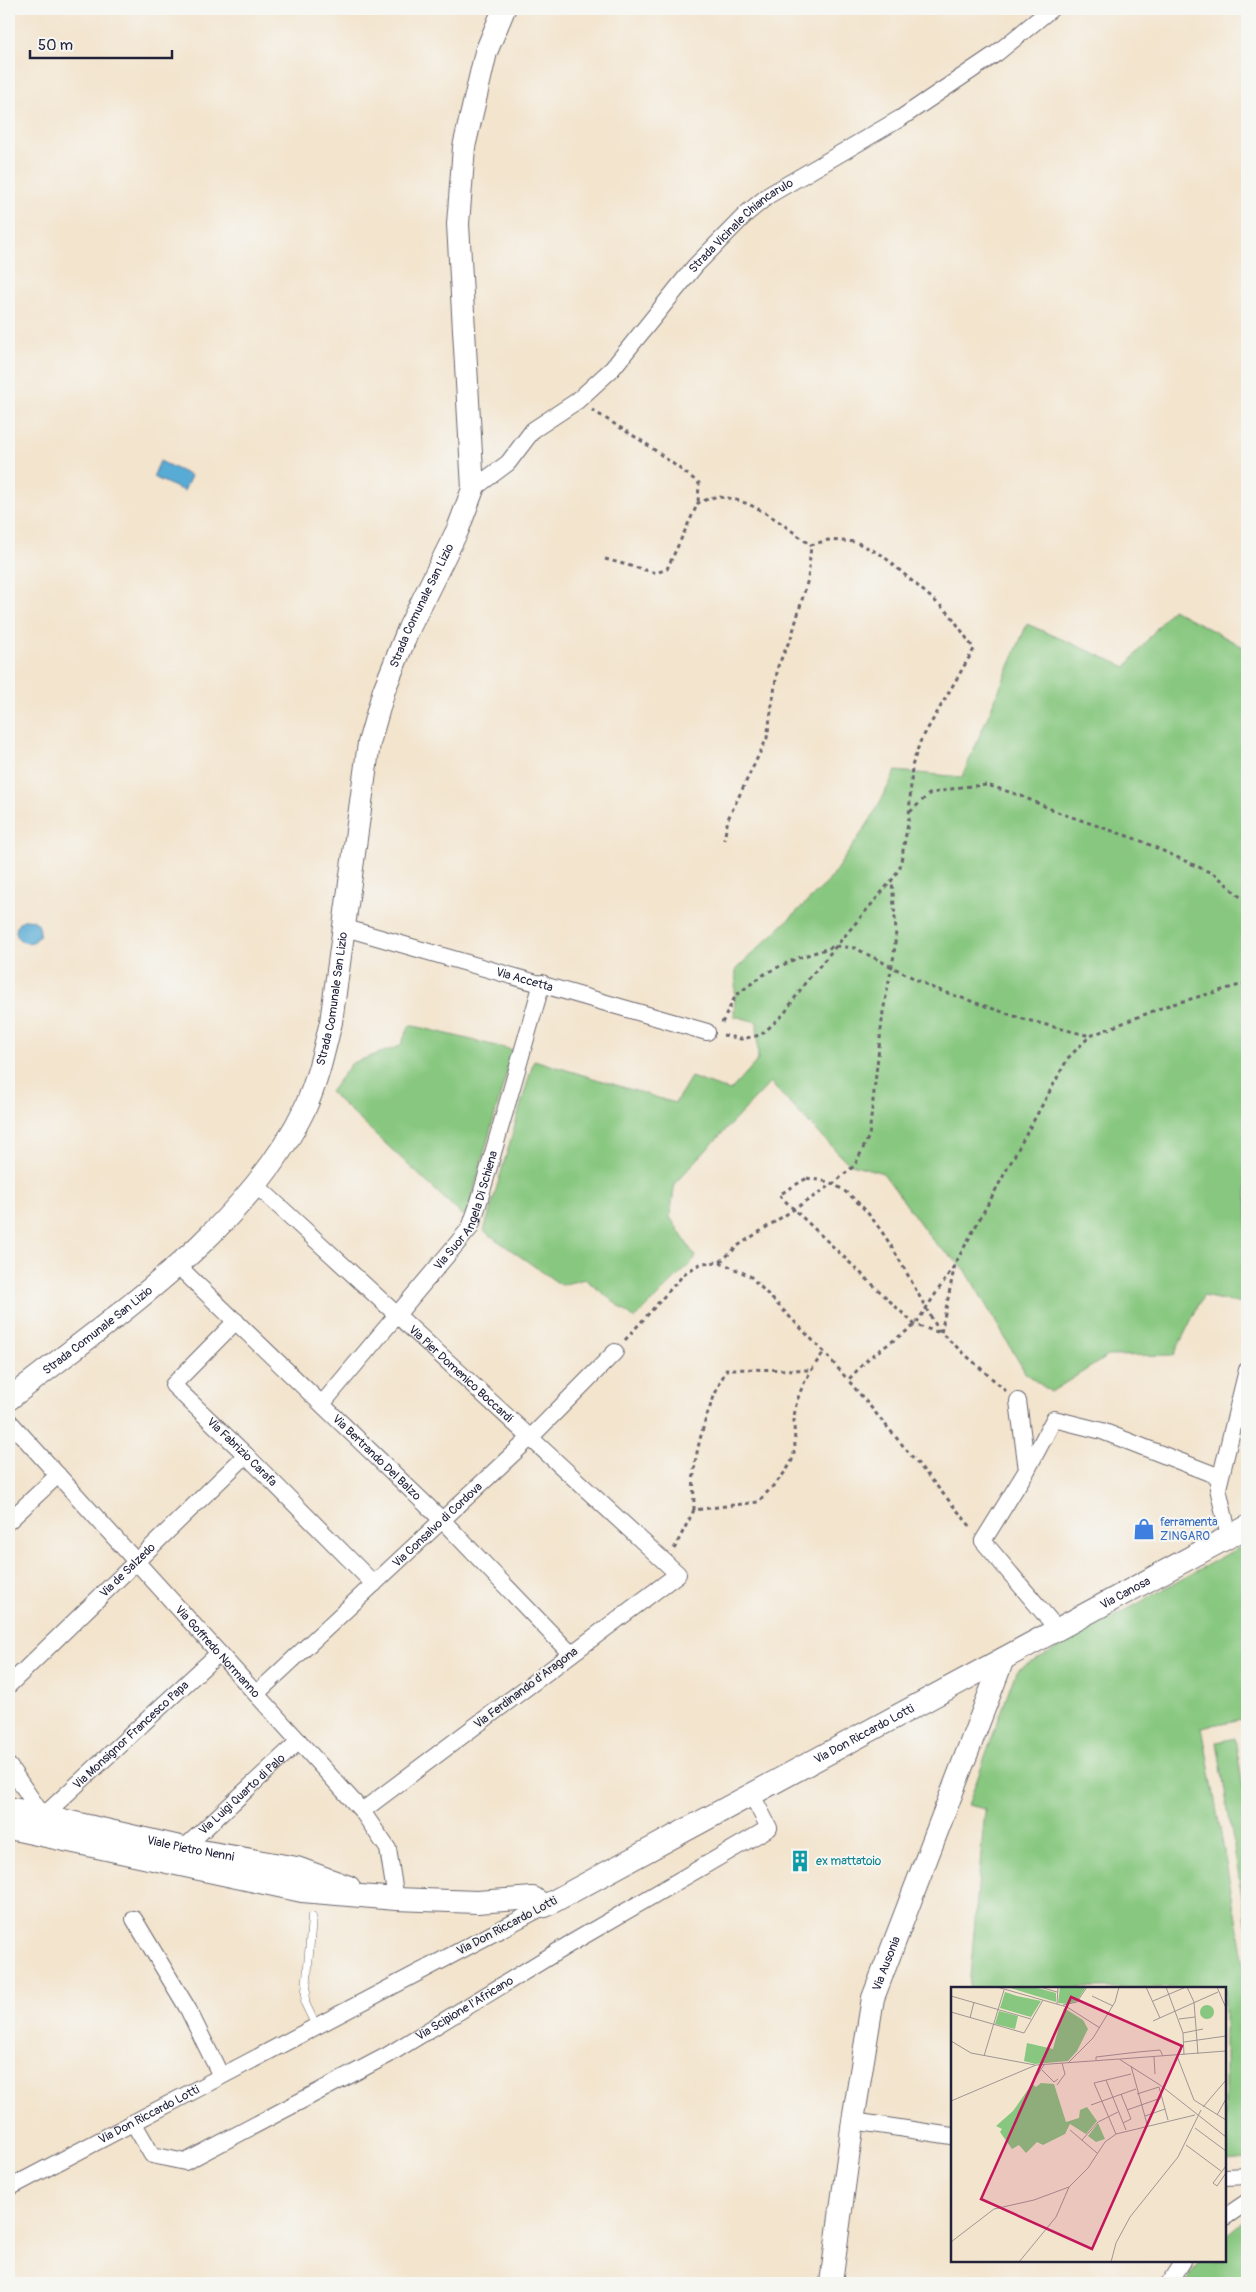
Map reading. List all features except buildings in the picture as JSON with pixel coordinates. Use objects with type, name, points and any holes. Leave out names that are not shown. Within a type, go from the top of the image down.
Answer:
[{"type":"main road","points":[[473,489],[458,224],[464,147],[486,52],[504,9]]},
{"type":"main road","name":"Strada Comunale San Lizio","points":[[9,1400],[178,1266],[215,1232],[283,1149],[306,1105],[321,1065],[331,1022],[342,926],[369,743],[384,690],[409,628],[458,529],[473,489]]},
{"type":"main road","name":"Via Canosa","points":[[1003,1659],[1238,1532]]},
{"type":"main road","name":"Via Don Riccardo Lotti","points":[[545,1906],[1003,1659]]},
{"type":"main road","name":"Via Ausonia","points":[[831,2283],[853,2121],[873,1998],[1003,1659]]},
{"type":"main road","name":"Viale Pietro Nenni","points":[[9,1808],[184,1848],[297,1868],[371,1895]]},
{"type":"main road","name":"Viale Pietro Nenni","points":[[9,1828],[302,1891],[371,1895],[396,1899],[477,1902],[533,1898],[545,1906]]},
{"type":"street","name":"Strada Vicinale Chiancarulo","points":[[473,489],[508,463],[533,430],[577,401],[612,369],[695,266],[747,212],[770,195],[901,118],[997,53],[1051,9]]},
{"type":"street","name":"Via Accetta","points":[[342,926],[707,1032]]},
{"type":"street","name":"Via Suor Angela Di Schiena","points":[[322,1404],[470,1228],[542,983]]},
{"type":"street","name":"Via Pier Domenico Boccardi","points":[[255,1184],[666,1565]]},
{"type":"street","name":"Via Bertrando Del Balzo","points":[[178,1266],[442,1520],[571,1654]]},
{"type":"street","name":"Via Fabrizio Carafa","points":[[236,1321],[173,1385],[246,1455],[374,1584]]},
{"type":"street","name":"Via Consalvo di Cordova","points":[[256,1694],[530,1438],[615,1352]]},
{"type":"street","points":[[1238,1532],[1218,1488],[1247,1370]]},
{"type":"street","points":[[1018,1401],[1027,1470]]},
{"type":"street","points":[[1058,1630],[983,1541],[1027,1470],[1054,1419],[1102,1431],[1220,1477]]},
{"type":"street","name":"Via Goffredo Normanno","points":[[9,1421],[362,1811],[388,1849],[396,1899]]},
{"type":"street","name":"Via de Salzedo","points":[[9,1685],[246,1455]]},
{"type":"street","points":[[9,1520],[58,1476]]},
{"type":"street","name":"Via Ferdinando d'Aragona","points":[[362,1811],[678,1574],[666,1565]]},
{"type":"street","name":"Via Monsignor Francesco Papa","points":[[43,1816],[219,1653]]},
{"type":"street","name":"Via Luigi Quarto di Palo","points":[[184,1848],[299,1741]]},
{"type":"street","points":[[9,1766],[43,1816]]},
{"type":"street","name":"Via Scipione l'Africano","points":[[133,2122],[152,2156],[185,2162],[388,2055],[568,1945],[769,1828],[752,1795]]},
{"type":"street","name":"Via Don Riccardo Lotti","points":[[9,2188],[545,1906]]},
{"type":"street","points":[[134,1919],[188,2009],[221,2076]]},
{"type":"street","points":[[853,2121],[951,2136]]},
{"type":"street","points":[[1226,2177],[1247,2176]]},
{"type":"street","points":[[1226,2216],[1247,2202]]},
{"type":"street","points":[[1169,2283],[1181,2262]]},
{"type":"lane","points":[[312,1917],[305,2003],[316,2026]]},
{"type":"path","points":[[577,401],[645,443],[699,483],[698,503],[666,569],[656,573],[605,559]]},
{"type":"path","points":[[698,503],[716,497],[748,504],[769,514],[812,545]]},
{"type":"path","points":[[707,1032],[741,1039],[761,1035],[784,1014],[805,983],[892,880],[900,867],[910,812],[912,766],[920,742],[974,649],[950,614],[882,555],[856,542],[828,540],[812,545]]},
{"type":"path","points":[[724,840],[728,819],[767,738],[778,666],[792,635],[808,579],[812,545]]},
{"type":"path","points":[[910,812],[929,794],[961,787],[987,785],[1139,840],[1216,875],[1247,902]]},
{"type":"path","points":[[720,1262],[739,1245],[793,1208],[833,1184],[855,1165],[869,1136],[883,1012],[896,931],[892,880]]},
{"type":"path","points":[[707,1032],[721,1025],[736,995],[766,973],[795,959],[835,946],[855,948],[933,988],[1022,1019],[1090,1036]]},
{"type":"path","points":[[848,1380],[869,1358],[915,1325],[955,1264],[1068,1058],[1090,1036],[1166,1006],[1247,984]]},
{"type":"path","points":[[941,1333],[915,1325],[779,1195],[807,1178],[833,1184],[866,1210],[894,1251],[925,1309],[941,1333],[1018,1401]]},
{"type":"path","points":[[615,1352],[685,1273],[702,1263],[720,1262],[750,1276],[824,1352],[983,1541]]},
{"type":"path","points":[[941,1333],[955,1264]]},
{"type":"path","points":[[694,1510],[758,1502],[792,1463],[796,1443],[794,1422],[796,1403],[811,1370],[824,1352]]},
{"type":"path","points":[[666,1565],[694,1510],[694,1471],[716,1390],[727,1370],[811,1370]]},
{"type":"green space","points":[[1172,609],[1247,649],[1247,1305],[1203,1296],[1174,1355],[1108,1356],[1051,1392],[1026,1374],[965,1269],[933,1241],[883,1173],[848,1163],[771,1082],[675,1183],[670,1217],[696,1258],[635,1319],[585,1279],[561,1285],[484,1231],[534,1060],[675,1103],[691,1077],[730,1091],[758,1060],[757,1022],[734,1016],[736,969],[828,882],[871,819],[896,771],[962,777],[1027,624],[1126,667]]},
{"type":"green space","points":[[410,1025],[513,1050],[467,1214],[462,1215],[330,1092],[352,1063],[400,1046]]},
{"type":"green space","points":[[1247,1543],[1247,1718],[1202,1727],[1247,1981],[1247,2159],[1226,2161],[1226,1987],[969,1987],[985,1809],[968,1805],[1016,1671]]},
{"type":"green space","points":[[1235,1738],[1247,1812],[1247,1928],[1217,1742]]},
{"type":"green space","points":[[1247,2218],[1247,2283],[1185,2283],[1200,2262],[1226,2262],[1226,2235]]},
{"type":"water","points":[[160,461],[191,476],[184,491],[153,477]]},
{"type":"water","points":[[28,919],[33,920],[39,926],[39,936],[33,942],[28,943],[23,942],[17,936],[16,931],[17,926],[23,920]]},
{"type":"place","name":"ferramenta ZINGARO","points":[[1144,1529]]},
{"type":"place","name":"ex mattatoio","points":[[800,1861]]}]
